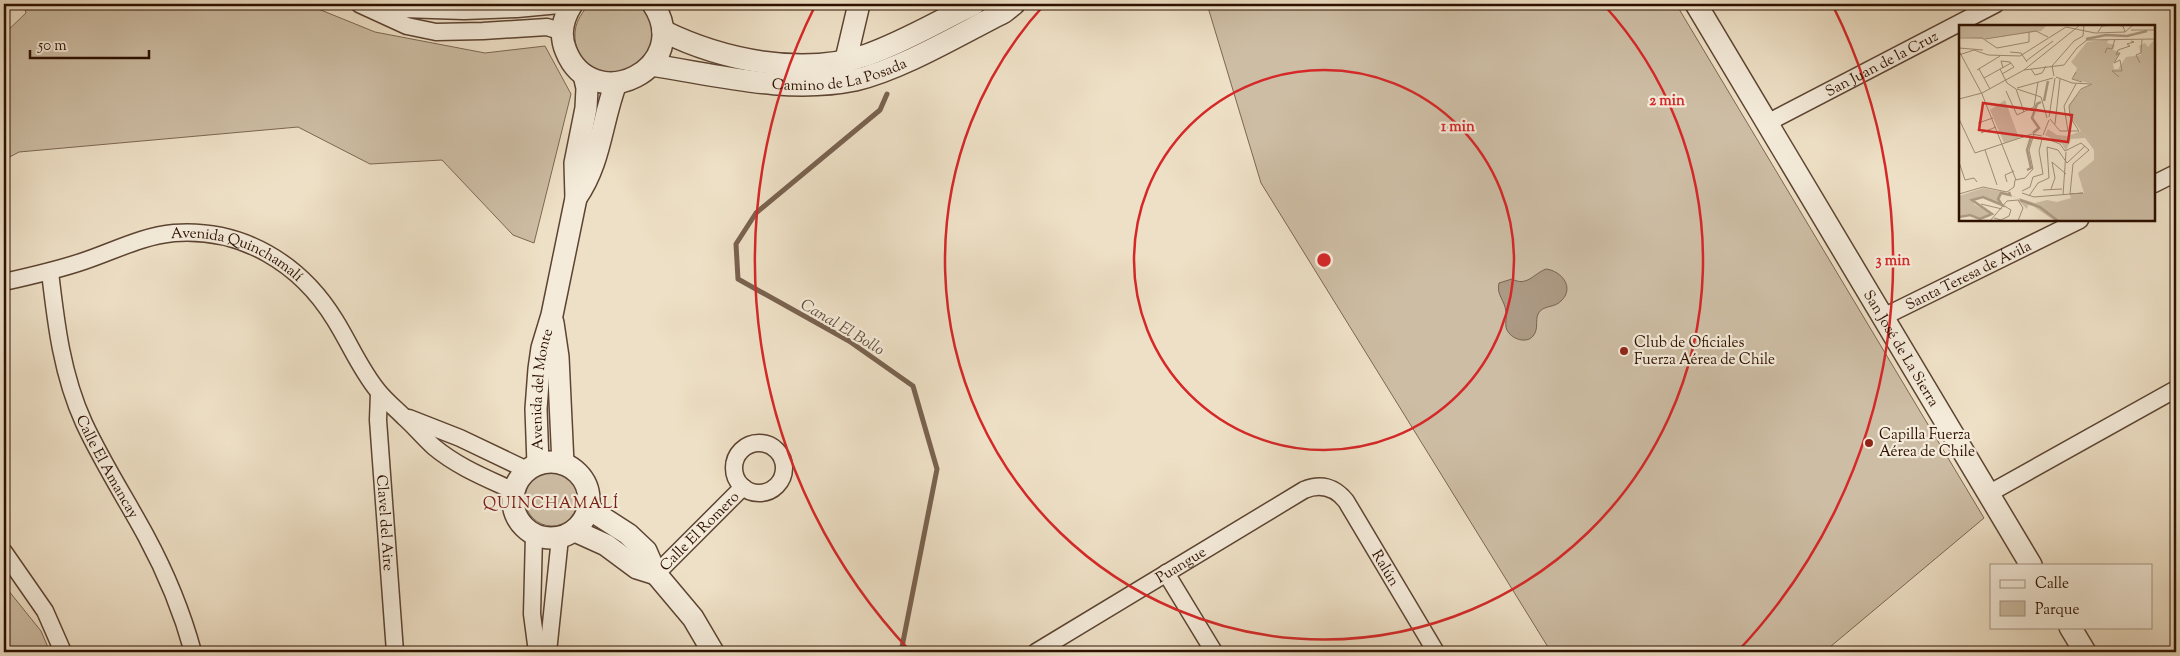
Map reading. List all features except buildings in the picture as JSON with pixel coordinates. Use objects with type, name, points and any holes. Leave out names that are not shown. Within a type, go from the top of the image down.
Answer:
[{"type":"street","points":[[366,6],[464,10],[517,9],[571,4]]},
{"type":"street","points":[[571,4],[565,17],[562,32],[568,56],[578,70],[584,74],[600,82],[616,83],[632,80],[651,66],[660,49],[662,31],[658,12],[652,4]]},
{"type":"street","points":[[841,82],[859,4]]},
{"type":"street","name":"Camino de La Posada","points":[[662,31],[696,45],[750,59],[802,64],[845,60],[867,54],[974,4]]},
{"type":"street","name":"Camino de La Posada","points":[[651,66],[782,84],[841,82],[879,72],[905,61],[1004,12],[1014,4]]},
{"type":"street","name":"San José de La Sierra","points":[[1696,4],[2030,564]]},
{"type":"street","name":"San Juan de la Cruz","points":[[1767,124],[1996,4]]},
{"type":"street","points":[[366,6],[406,26],[436,32],[483,32],[546,27],[562,32]]},
{"type":"street","name":"Avenida del Monte","points":[[533,467],[538,377],[542,348],[552,315],[576,198],[575,163],[586,108],[587,88],[584,74]]},
{"type":"street","name":"Avenida del Monte","points":[[576,198],[595,164],[607,110],[616,83]]},
{"type":"street","points":[[2155,184],[2176,173]]},
{"type":"street","name":"Santa Teresa de Ávila","points":[[1883,317],[2078,221]]},
{"type":"street","name":"Avenida Quinchamalí","points":[[4,282],[50,272],[158,236],[199,233],[242,241],[274,256],[315,291],[337,323],[363,371],[379,393],[422,436],[446,456],[469,470],[514,491]]},
{"type":"street","name":"Calle El Amancay","points":[[50,272],[62,355],[76,404],[94,442],[158,558],[178,607],[193,652]]},
{"type":"street","name":"Avenida del Monte","points":[[552,315],[558,357],[563,464]]},
{"type":"street","points":[[1988,494],[2176,389]]},
{"type":"street","name":"Clavel del Aire","points":[[379,393],[378,420],[395,652]]},
{"type":"street","name":"Avenida Quinchamalí","points":[[404,417],[533,467]]},
{"type":"street","points":[[548,652],[568,534],[586,517],[590,500],[585,481],[572,468],[555,462],[533,467],[517,483],[512,501],[519,521],[534,535],[543,538],[568,534],[606,545],[637,568],[656,574]]},
{"type":"street","name":"Puangue","points":[[1036,652],[1304,490],[1316,486],[1329,488]]},
{"type":"street","name":"Calle El Romero","points":[[656,574],[743,487]]},
{"type":"street","name":"Ralún","points":[[1329,488],[1340,494],[1346,501],[1436,652]]},
{"type":"street","points":[[589,509],[608,520],[641,546],[650,557],[656,574],[693,618],[713,652]]},
{"type":"street","points":[[534,535],[532,614],[537,652]]},
{"type":"street","points":[[4,552],[45,611],[64,652]]},
{"type":"street","points":[[1166,573],[1214,652]]},
{"type":"street","points":[[2071,628],[2086,652]]},
{"type":"green space","points":[[24,4],[306,4],[375,32],[485,53],[545,46],[571,94],[534,243],[513,235],[442,160],[370,164],[298,127],[19,152],[4,160],[4,34],[26,13]]},
{"type":"green space","points":[[591,4],[637,4],[641,7],[651,25],[653,36],[645,57],[634,67],[620,72],[605,71],[592,66],[582,57],[576,43],[576,26],[582,13]]},
{"type":"green space","name":"Club de Oficiales Fuerza Aérea de Chile","points":[[1207,4],[1676,4],[1984,518],[1824,652],[1551,652],[1261,183]]},
{"type":"green space","points":[[547,472],[557,472],[567,476],[575,484],[579,499],[575,514],[567,522],[557,526],[547,526],[537,522],[529,514],[525,504],[525,494],[529,484],[537,476]]},
{"type":"green space","points":[[4,585],[41,631],[50,652],[4,652]]},
{"type":"shaded area","points":[[1546,269],[1557,273],[1565,281],[1567,291],[1565,296],[1555,305],[1540,311],[1537,317],[1536,331],[1530,339],[1518,339],[1507,331],[1506,312],[1498,287],[1499,283],[1512,279],[1522,282],[1526,281]]},
{"type":"waterway","name":"Canal El Bollo","points":[[887,94],[880,110],[756,213],[736,244],[738,279],[849,341],[913,386],[937,469],[901,652]]},
{"type":"place","name":"Club de Oficiales Fuerza Aérea de Chile","points":[[1624,351]]},
{"type":"place","name":"Capilla Fuerza Aérea de Chile","points":[[1869,443]]},
{"type":"district","name":"QUINCHAMALÍ","points":[[551,502]]}]
